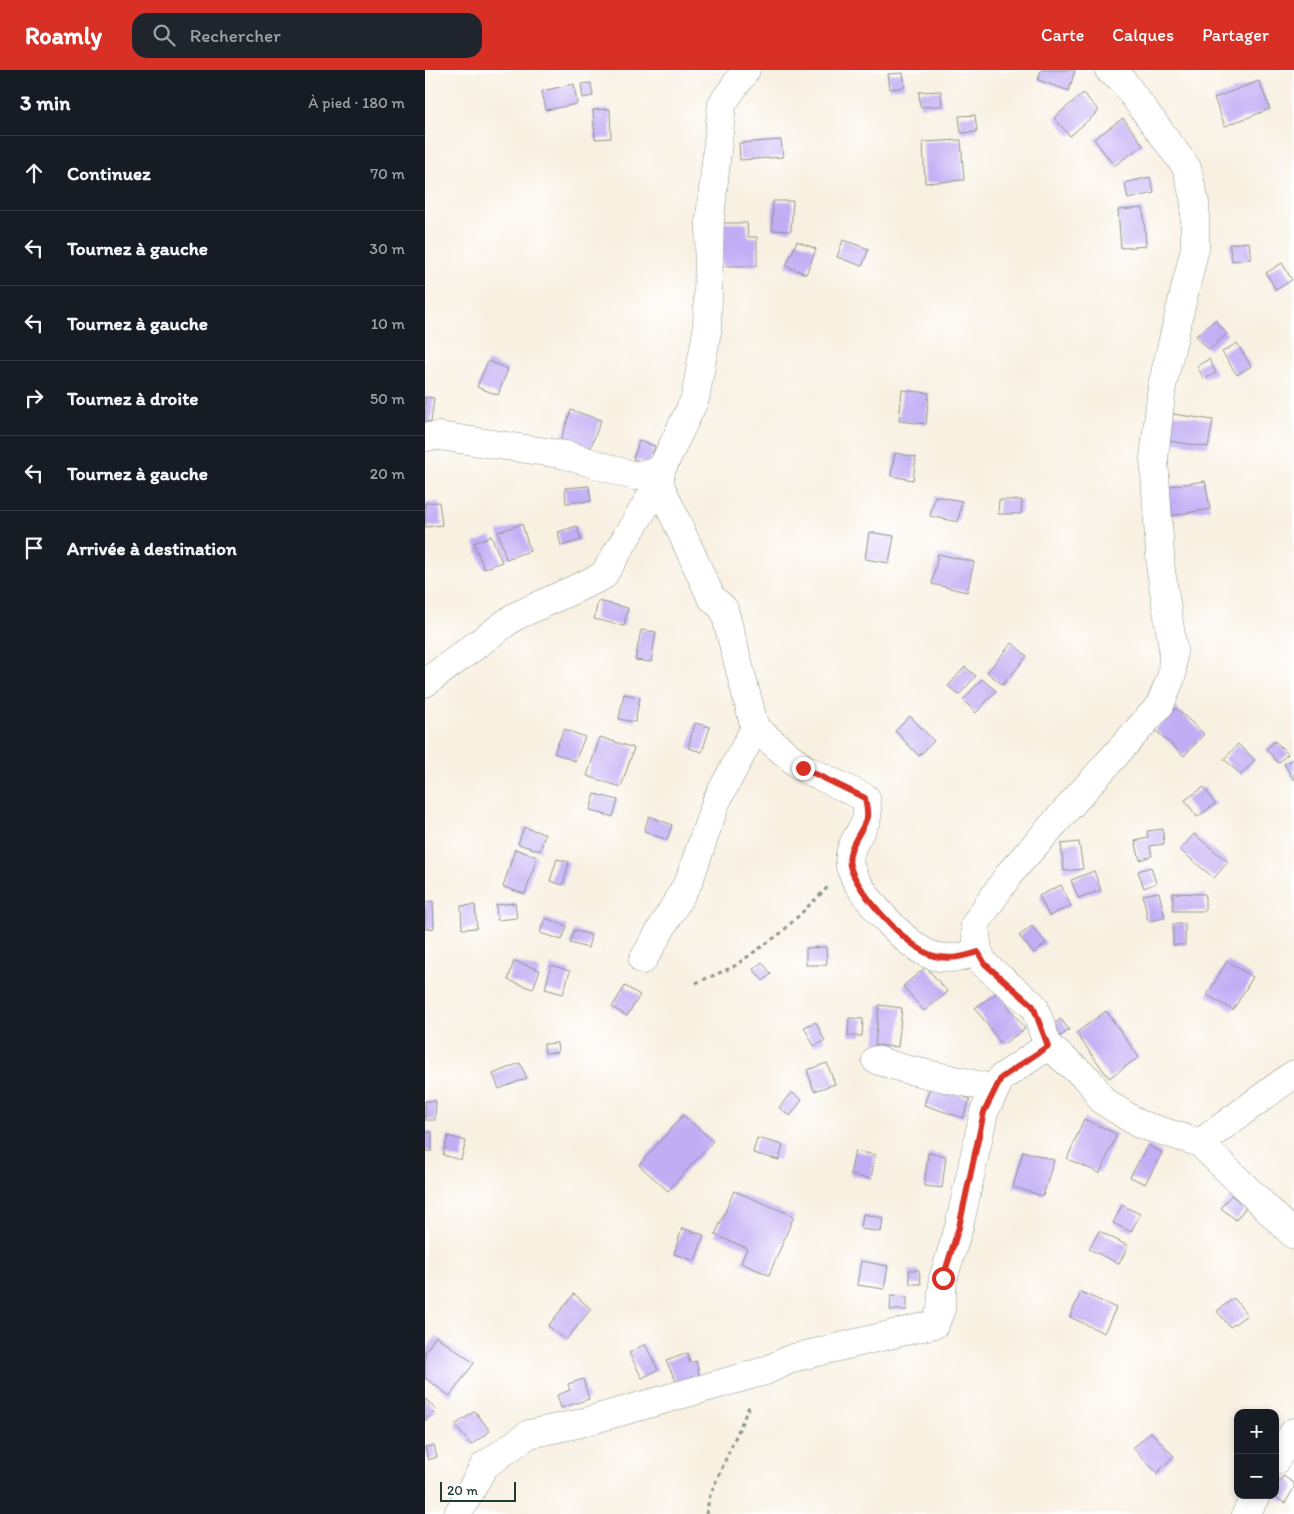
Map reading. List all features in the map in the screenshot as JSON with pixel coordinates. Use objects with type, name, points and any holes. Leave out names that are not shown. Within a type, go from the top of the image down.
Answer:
[{"type":"street","points":[[425,683],[514,617],[603,576],[660,477],[695,399],[707,331],[710,218],[722,104],[746,70]]},
{"type":"street","points":[[1121,74],[1187,168],[1195,203],[1195,248],[1162,386],[1154,458],[1161,571],[1173,648],[1173,675],[1160,705],[1010,873],[975,924],[978,952],[985,964],[1033,1006],[1048,1046],[1089,1080],[1103,1101],[1139,1124],[1200,1143],[1294,1235]]},
{"type":"street","points":[[425,437],[439,436],[566,455],[634,476],[660,477]]},
{"type":"street","points":[[660,477],[711,597],[724,609],[755,728],[803,768],[865,798],[867,816],[851,849],[850,865],[859,888],[909,943],[932,956],[956,959],[978,952]]},
{"type":"street","points":[[643,960],[689,881],[716,802],[755,728]]},
{"type":"street","points":[[458,1514],[484,1466],[529,1434],[577,1424],[765,1371],[793,1358],[935,1324],[941,1310],[943,1278],[959,1227],[984,1112],[1001,1078],[1048,1046]]},
{"type":"street","points":[[876,1060],[995,1089]]},
{"type":"street","points":[[1200,1143],[1294,1074]]},
{"type":"street","points":[[1279,1455],[1294,1432]]},
{"type":"street","points":[[1246,1514],[1254,1499]]},
{"type":"path","points":[[696,983],[733,967],[781,933],[850,865]]},
{"type":"path","points":[[706,1514],[710,1495],[765,1371]]},
{"type":"building","points":[[1041,70],[1075,70],[1069,91],[1038,80]]},
{"type":"building","points":[[903,73],[905,87],[890,89],[888,74]]},
{"type":"building","points":[[1259,81],[1270,109],[1225,126],[1214,98]]},
{"type":"building","points":[[591,83],[593,96],[583,98],[581,84]]},
{"type":"building","points":[[574,84],[577,104],[546,110],[542,91]]},
{"type":"building","points":[[941,91],[942,106],[920,107],[919,92]]},
{"type":"building","points":[[1083,93],[1099,111],[1070,136],[1054,118]]},
{"type":"building","points":[[610,109],[611,138],[595,139],[593,110]]},
{"type":"building","points":[[975,115],[977,132],[961,133],[959,116]]},
{"type":"building","points":[[1123,118],[1143,145],[1114,166],[1094,139]]},
{"type":"building","points":[[781,140],[783,157],[740,160],[739,143]]},
{"type":"building","points":[[961,140],[964,180],[925,183],[923,142]]},
{"type":"building","points":[[1150,177],[1154,193],[1128,199],[1125,183]]},
{"type":"building","points":[[773,201],[793,201],[791,231],[772,230]]},
{"type":"building","points":[[1143,208],[1146,246],[1121,248],[1118,210]]},
{"type":"building","points":[[722,223],[747,223],[748,237],[757,237],[757,266],[722,266]]},
{"type":"building","points":[[843,240],[869,249],[862,266],[837,257]]},
{"type":"building","points":[[797,241],[816,249],[806,274],[786,266]]},
{"type":"building","points":[[1249,242],[1251,259],[1232,261],[1229,244]]},
{"type":"building","points":[[1282,263],[1292,280],[1276,290],[1266,273]]},
{"type":"building","points":[[1215,320],[1227,334],[1209,350],[1196,336]]},
{"type":"building","points":[[1237,343],[1251,366],[1237,375],[1222,352]]},
{"type":"building","points":[[1209,359],[1216,373],[1204,379],[1197,366]]},
{"type":"building","points":[[488,361],[508,369],[498,395],[477,387]]},
{"type":"building","points":[[902,390],[929,393],[926,424],[899,421]]},
{"type":"building","points":[[425,397],[434,398],[431,422],[425,421]]},
{"type":"building","points":[[571,410],[601,420],[589,452],[560,442]]},
{"type":"building","points":[[1173,414],[1213,420],[1208,447],[1168,441]]},
{"type":"building","points":[[639,441],[655,446],[649,464],[633,459]]},
{"type":"building","points":[[895,453],[916,457],[913,480],[891,476]]},
{"type":"building","points":[[1205,481],[1210,509],[1169,516],[1164,487]]},
{"type":"building","points":[[589,486],[591,501],[566,503],[565,488]]},
{"type":"building","points":[[935,496],[962,501],[958,522],[930,516]]},
{"type":"building","points":[[999,500],[1022,500],[1021,514],[998,514]]},
{"type":"building","points":[[439,502],[442,525],[425,527],[425,503]]},
{"type":"building","points":[[522,524],[530,551],[506,559],[498,532]]},
{"type":"building","points":[[577,526],[581,540],[561,546],[558,532]]},
{"type":"building","points":[[869,532],[894,536],[889,563],[865,559]]},
{"type":"building","points":[[491,536],[502,562],[484,569],[474,543]]},
{"type":"building","points":[[938,554],[974,562],[967,592],[932,584]]},
{"type":"building","points":[[598,601],[628,608],[624,626],[594,619]]},
{"type":"building","points":[[641,630],[656,632],[651,662],[635,660]]},
{"type":"building","points":[[1012,643],[1027,656],[1003,685],[987,672]]},
{"type":"building","points":[[965,667],[976,676],[959,695],[948,686]]},
{"type":"building","points":[[982,679],[996,691],[976,713],[963,700]]},
{"type":"building","points":[[624,694],[640,697],[635,722],[619,719]]},
{"type":"building","points":[[1176,708],[1204,734],[1184,756],[1155,730]]},
{"type":"building","points":[[910,716],[934,741],[919,756],[895,731]]},
{"type":"building","points":[[695,723],[710,727],[702,752],[688,748]]},
{"type":"building","points":[[564,729],[585,737],[575,761],[554,753]]},
{"type":"building","points":[[600,737],[634,748],[621,787],[587,776]]},
{"type":"building","points":[[1275,741],[1288,754],[1278,763],[1266,749]]},
{"type":"building","points":[[1238,744],[1255,760],[1241,775],[1224,759]]},
{"type":"building","points":[[1294,758],[1294,780],[1284,764]]},
{"type":"building","points":[[1204,787],[1215,804],[1197,817],[1185,800]]},
{"type":"building","points":[[595,794],[618,800],[613,817],[590,810]]},
{"type":"building","points":[[649,816],[672,825],[667,840],[644,831]]},
{"type":"building","points":[[524,827],[545,834],[540,851],[518,844]]},
{"type":"building","points":[[1163,829],[1164,844],[1150,846],[1152,856],[1140,860],[1135,841],[1148,838],[1147,831]]},
{"type":"building","points":[[1194,834],[1228,862],[1214,878],[1180,850]]},
{"type":"building","points":[[1079,842],[1083,869],[1064,871],[1061,844]]},
{"type":"building","points":[[515,849],[537,857],[525,894],[503,887]]},
{"type":"building","points":[[557,859],[569,862],[563,885],[550,881]]},
{"type":"building","points":[[1151,867],[1156,883],[1144,888],[1138,871]]},
{"type":"building","points":[[1094,871],[1101,890],[1078,898],[1071,880]]},
{"type":"building","points":[[1061,885],[1071,906],[1049,916],[1039,896]]},
{"type":"building","points":[[1159,892],[1165,918],[1148,921],[1143,895]]},
{"type":"building","points":[[1173,893],[1205,894],[1205,911],[1173,911]]},
{"type":"building","points":[[433,901],[434,928],[425,929],[425,902]]},
{"type":"building","points":[[515,903],[517,918],[497,920],[496,905]]},
{"type":"building","points":[[475,905],[477,928],[462,929],[461,906]]},
{"type":"building","points":[[545,918],[567,926],[562,940],[540,933]]},
{"type":"building","points":[[1173,924],[1185,924],[1185,945],[1173,945]]},
{"type":"building","points":[[1032,926],[1046,943],[1034,953],[1019,936]]},
{"type":"building","points":[[574,930],[591,935],[588,948],[570,943]]},
{"type":"building","points":[[826,947],[827,965],[806,965],[806,948]]},
{"type":"building","points":[[514,961],[540,970],[533,989],[508,980]]},
{"type":"building","points":[[1227,961],[1253,977],[1233,1010],[1207,995]]},
{"type":"building","points":[[762,962],[771,974],[763,981],[753,969]]},
{"type":"building","points":[[551,965],[570,971],[563,994],[545,989]]},
{"type":"building","points":[[926,967],[948,992],[924,1011],[903,986]]},
{"type":"building","points":[[625,986],[640,995],[627,1016],[612,1007]]},
{"type":"building","points":[[998,992],[1025,1029],[1002,1045],[975,1008]]},
{"type":"building","points":[[879,1005],[902,1008],[898,1047],[875,1045]]},
{"type":"building","points":[[1106,1011],[1139,1057],[1109,1078],[1076,1033]]},
{"type":"building","points":[[849,1018],[863,1019],[862,1036],[848,1036]]},
{"type":"building","points":[[1061,1019],[1069,1030],[1058,1038],[1050,1027]]},
{"type":"building","points":[[816,1022],[825,1041],[814,1046],[804,1027]]},
{"type":"building","points":[[557,1043],[558,1052],[545,1053],[544,1044]]},
{"type":"building","points":[[520,1063],[527,1078],[499,1089],[493,1074]]},
{"type":"building","points":[[827,1063],[835,1084],[814,1091],[807,1070]]},
{"type":"building","points":[[931,1085],[970,1099],[963,1118],[924,1105]]},
{"type":"building","points":[[791,1092],[802,1100],[790,1116],[779,1108]]},
{"type":"building","points":[[425,1101],[436,1101],[435,1120],[425,1120]]},
{"type":"building","points":[[683,1115],[713,1141],[668,1191],[639,1165]]},
{"type":"building","points":[[1084,1119],[1117,1134],[1100,1173],[1067,1159]]},
{"type":"building","points":[[425,1132],[432,1132],[432,1151],[425,1151]]},
{"type":"building","points":[[448,1136],[466,1141],[461,1160],[443,1155]]},
{"type":"building","points":[[757,1138],[783,1145],[779,1160],[753,1153]]},
{"type":"building","points":[[1148,1145],[1162,1153],[1145,1184],[1130,1177]]},
{"type":"building","points":[[855,1151],[875,1155],[871,1179],[850,1175]]},
{"type":"building","points":[[1023,1151],[1054,1160],[1043,1196],[1013,1187]]},
{"type":"building","points":[[928,1153],[946,1156],[942,1188],[924,1186]]},
{"type":"building","points":[[734,1191],[794,1216],[769,1275],[741,1263],[747,1248],[715,1235]]},
{"type":"building","points":[[1231,1195],[1246,1207],[1236,1220],[1221,1208]]},
{"type":"building","points":[[1122,1205],[1140,1214],[1131,1232],[1113,1223]]},
{"type":"building","points":[[863,1214],[883,1218],[881,1232],[861,1229]]},
{"type":"building","points":[[682,1228],[704,1235],[695,1261],[674,1254]]},
{"type":"building","points":[[1099,1231],[1128,1246],[1119,1264],[1089,1249]]},
{"type":"building","points":[[861,1261],[888,1266],[884,1289],[857,1285]]},
{"type":"building","points":[[909,1270],[919,1270],[921,1284],[910,1284]]},
{"type":"building","points":[[1081,1292],[1116,1308],[1104,1333],[1070,1317]]},
{"type":"building","points":[[574,1294],[591,1309],[566,1340],[548,1326]]},
{"type":"building","points":[[891,1296],[907,1297],[907,1310],[890,1310]]},
{"type":"building","points":[[1234,1298],[1247,1315],[1230,1327],[1217,1311]]},
{"type":"building","points":[[436,1336],[474,1363],[450,1396],[425,1378],[425,1352]]},
{"type":"building","points":[[645,1344],[658,1370],[642,1378],[629,1353]]},
{"type":"building","points":[[688,1353],[690,1363],[696,1361],[700,1379],[677,1383],[666,1361]]},
{"type":"building","points":[[583,1379],[589,1399],[561,1408],[557,1395],[570,1390],[568,1384]]},
{"type":"building","points":[[425,1398],[436,1410],[425,1421]]},
{"type":"building","points":[[475,1411],[490,1431],[471,1445],[455,1425]]},
{"type":"building","points":[[1151,1432],[1174,1456],[1157,1473],[1133,1448]]},
{"type":"building","points":[[434,1445],[437,1457],[428,1460],[425,1447]]},
{"type":"building","points":[[1283,1476],[1294,1483],[1294,1488],[1285,1503],[1278,1499],[1279,1482]]},
{"type":"route","points":[[803,768],[865,798],[867,816],[851,849],[850,865],[859,888],[909,943],[932,956],[956,959],[978,952],[985,964],[1033,1006],[1048,1046],[1001,1078],[984,1112],[959,1227],[943,1278]]}]
